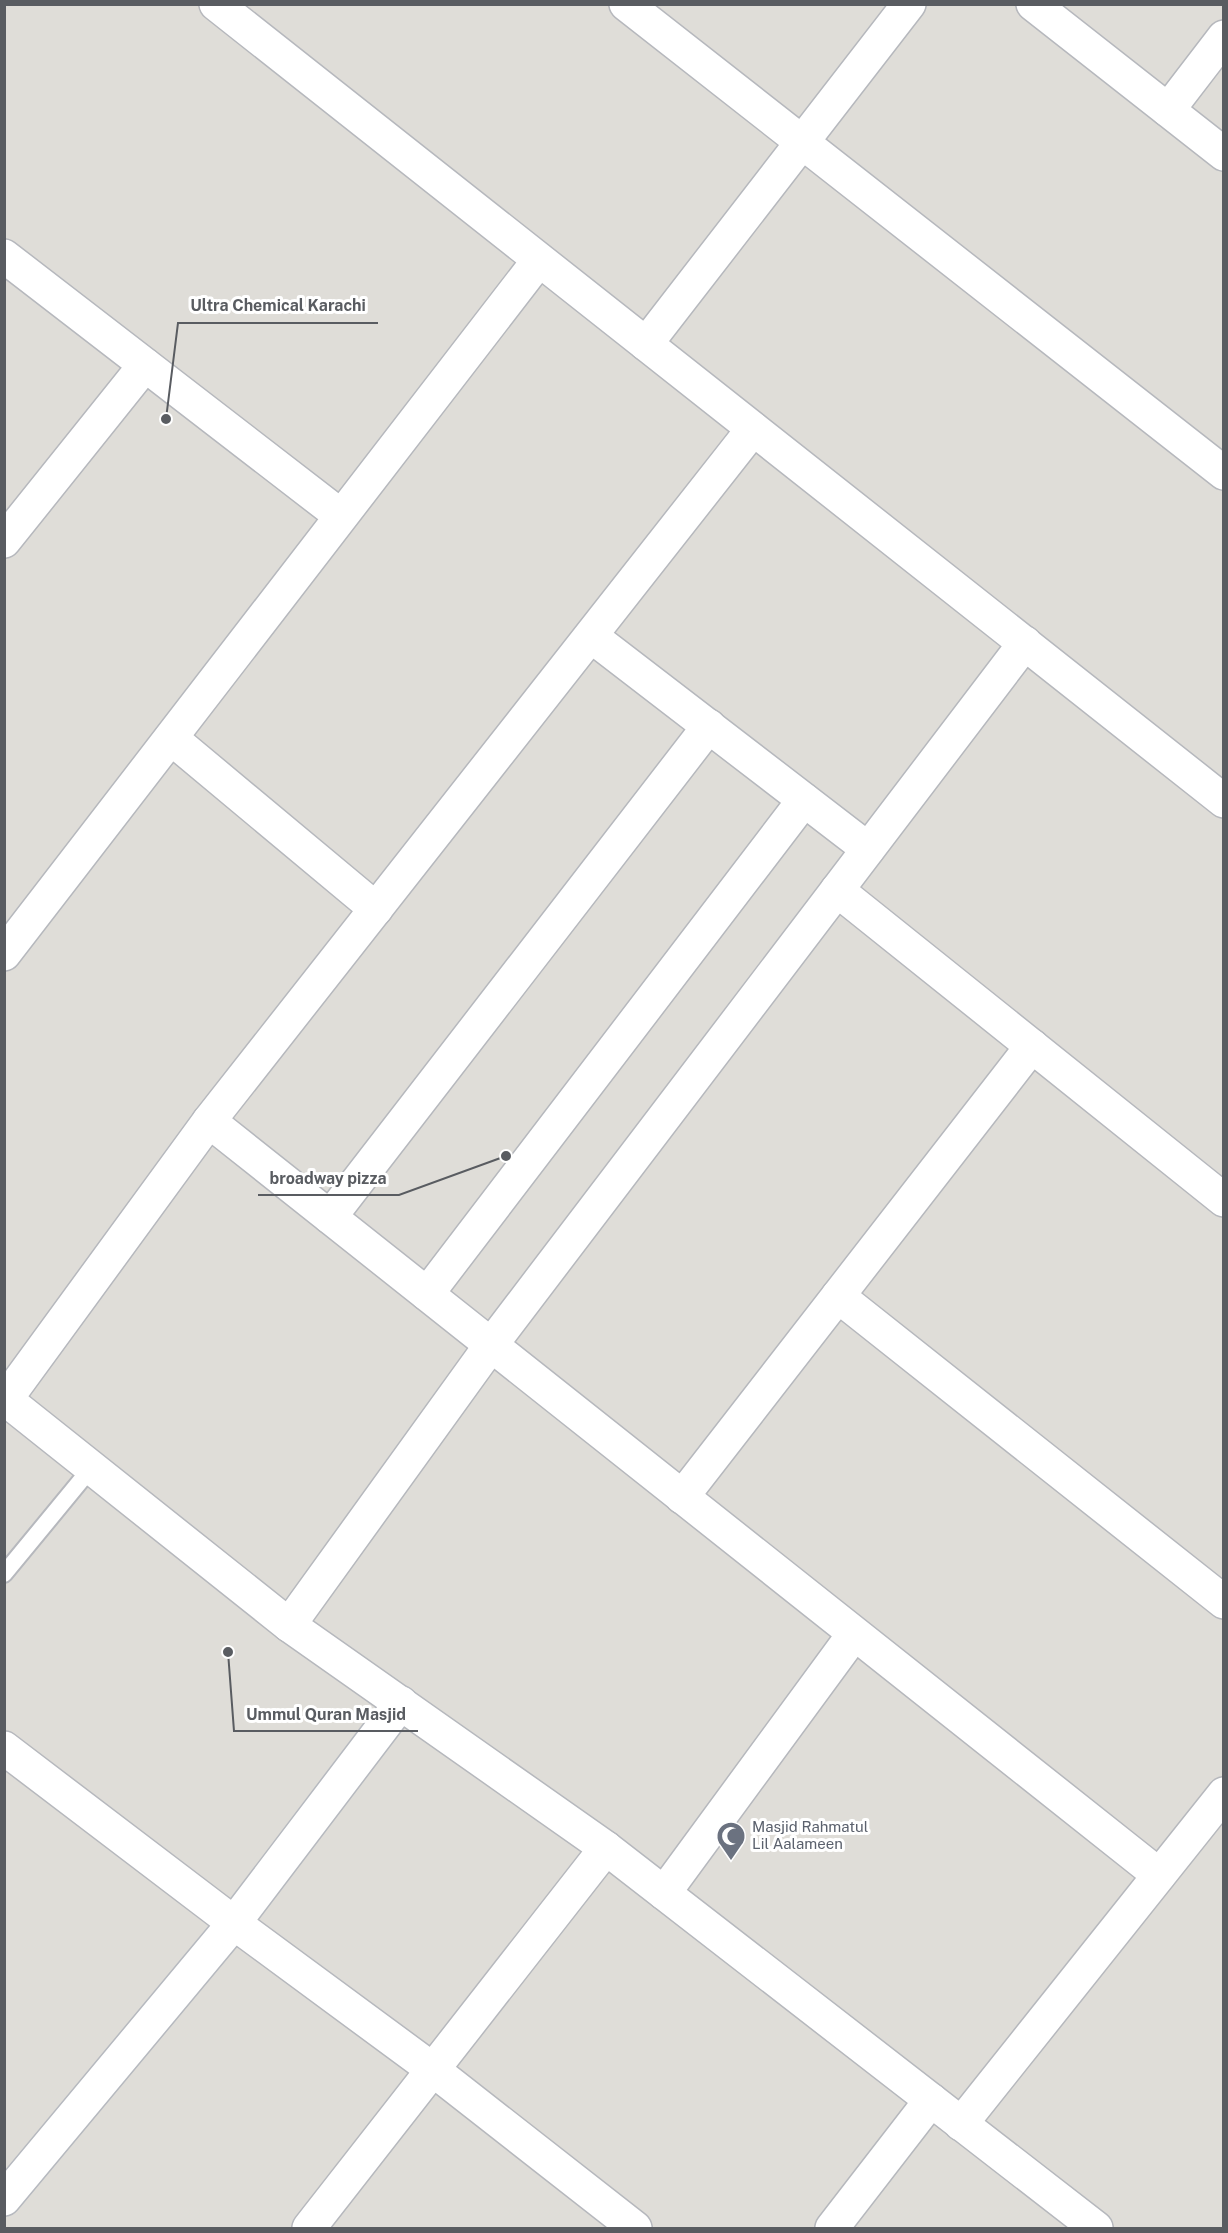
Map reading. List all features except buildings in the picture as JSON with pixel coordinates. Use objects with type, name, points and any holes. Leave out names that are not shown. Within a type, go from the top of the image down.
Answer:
[{"type":"street","points":[[216,4],[1224,801]]},
{"type":"street","points":[[626,4],[1224,474]]},
{"type":"street","points":[[646,344],[909,4]]},
{"type":"street","points":[[1033,4],[1224,154]]},
{"type":"street","points":[[1168,110],[1224,37]]},
{"type":"street","points":[[4,256],[341,516]]},
{"type":"street","points":[[5,953],[539,260]]},
{"type":"street","points":[[4,541],[145,365]]},
{"type":"street","points":[[753,429],[209,1121],[5,1399],[289,1625],[606,1848],[1096,2229]]},
{"type":"street","points":[[591,636],[868,849]]},
{"type":"street","points":[[289,1625],[491,1345],[1024,644]]},
{"type":"street","points":[[330,1217],[708,726]]},
{"type":"street","points":[[171,738],[376,909]]},
{"type":"street","points":[[427,1294],[804,800]]},
{"type":"street","points":[[837,890],[1032,1046],[1220,1188]]},
{"type":"street","points":[[682,1497],[1032,1046]]},
{"type":"street","points":[[209,1121],[1159,1875]]},
{"type":"street","points":[[838,1296],[1224,1602]]},
{"type":"street","points":[[664,1893],[854,1634]]},
{"type":"street","points":[[4,2199],[234,1923],[401,1703]]},
{"type":"street","points":[[8,1757],[432,2069],[635,2229]]},
{"type":"street","points":[[962,2124],[1224,1794]]},
{"type":"street","points":[[309,2229],[606,1848]]},
{"type":"street","points":[[832,2229],[931,2100]]},
{"type":"lane","points":[[4,1574],[92,1467]]},
{"type":"shaded area","points":[[5,5],[1223,5],[1223,2228],[5,2228]]},
{"type":"place","name":"Ultra Chemical Karachi","points":[[166,419]]},
{"type":"place","name":"broadway pizza","points":[[506,1156]]},
{"type":"place","name":"Ummul Quran Masjid","points":[[228,1652]]},
{"type":"place","name":"Masjid Rahmatul Lil Aalameen","points":[[731,1862]]}]
